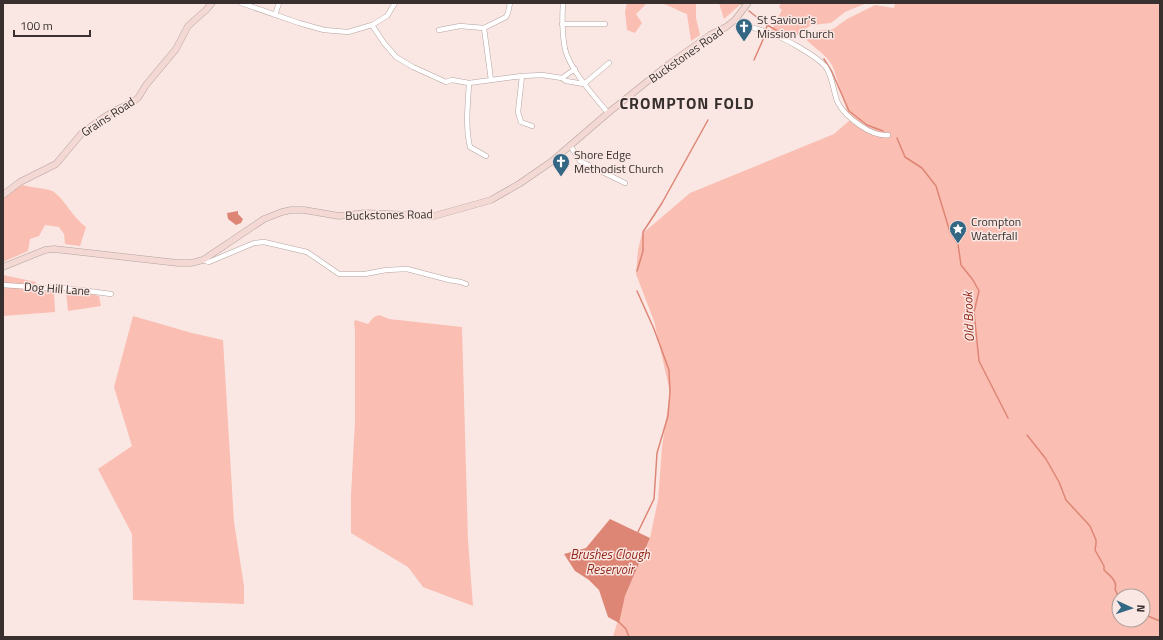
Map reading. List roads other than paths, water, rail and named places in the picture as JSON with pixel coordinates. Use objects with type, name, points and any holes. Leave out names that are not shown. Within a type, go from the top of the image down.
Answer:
[{"type":"main road","name":"Grains Road","points":[[3,195],[20,182],[56,164],[82,133],[100,120],[132,103],[138,98],[146,85],[176,50],[188,26],[212,3]]},
{"type":"main road","name":"Buckstones Road","points":[[3,267],[45,250],[54,249],[178,263],[191,263],[203,260],[264,219],[291,210],[304,210],[339,216],[365,213],[434,216],[491,200],[506,192],[551,162],[608,113],[679,57],[710,35],[726,27],[735,20],[748,3]]},
{"type":"street","points":[[240,3],[324,30],[348,32],[372,25],[387,16],[395,3]]},
{"type":"street","points":[[275,15],[279,3]]},
{"type":"street","points":[[439,30],[460,26],[484,28],[506,17],[510,3]]},
{"type":"street","points":[[563,3],[562,24],[565,50],[584,84],[608,113]]},
{"type":"street","points":[[735,20],[740,24],[763,30],[791,42],[823,64],[828,70],[838,103],[848,116],[872,132],[888,135]]},
{"type":"street","points":[[562,24],[604,24]]},
{"type":"street","points":[[372,25],[396,57],[446,82],[452,80],[469,83],[542,75],[562,78],[584,84]]},
{"type":"street","points":[[484,28],[491,80]]},
{"type":"street","points":[[584,84],[609,64]]},
{"type":"street","points":[[562,78],[575,69]]},
{"type":"street","points":[[522,76],[518,112],[522,122],[532,126]]},
{"type":"street","points":[[469,83],[467,114],[470,147],[486,156]]},
{"type":"street","points":[[570,145],[580,160],[625,183]]},
{"type":"street","points":[[203,260],[209,262],[254,243],[264,242],[307,252],[339,274],[365,274],[386,270],[407,269],[466,284]]},
{"type":"street","name":"Dog Hill Lane","points":[[3,285],[65,288],[111,294]]},
{"type":"water","points":[[238,211],[238,214],[243,219],[241,223],[236,225],[228,219],[227,213]]},
{"type":"water","name":"Brushes Clough Reservoir","points":[[610,519],[650,538],[625,596],[619,623],[608,617],[599,590],[589,580],[575,571],[564,554],[586,548]]},
{"type":"waterway","name":"Old Brook","points":[[749,11],[767,25],[790,38]]},
{"type":"waterway","points":[[754,60],[765,35],[767,25]]},
{"type":"waterway","name":"Old Brook","points":[[824,59],[832,72],[849,111],[867,125],[883,131]]},
{"type":"waterway","points":[[637,271],[643,251],[643,232],[662,203],[708,120]]},
{"type":"waterway","name":"Old Brook","points":[[897,138],[905,157],[922,168],[936,186],[950,232],[958,244],[961,265],[973,280],[979,291],[974,312],[979,361],[1008,418]]},
{"type":"waterway","points":[[637,291],[654,329],[669,370],[670,392],[668,416],[657,453],[654,499],[637,534]]},
{"type":"waterway","name":"Old Brook","points":[[1027,435],[1046,459],[1059,482],[1066,500],[1090,526],[1096,540],[1095,550],[1104,566],[1104,570],[1114,581],[1115,588]]},
{"type":"waterway","name":"Old Brook","points":[[1151,617],[1160,621]]},
{"type":"waterway","points":[[619,622],[626,629],[629,637]]},
{"type":"place","name":"St Saviour's Mission Church","points":[[744,42]]},
{"type":"place","name":"Shore Edge Methodist Church","points":[[561,177]]},
{"type":"place","name":"Crompton Waterfall","points":[[958,244]]},
{"type":"district","name":"CROMPTON FOLD","points":[[687,103]]}]
